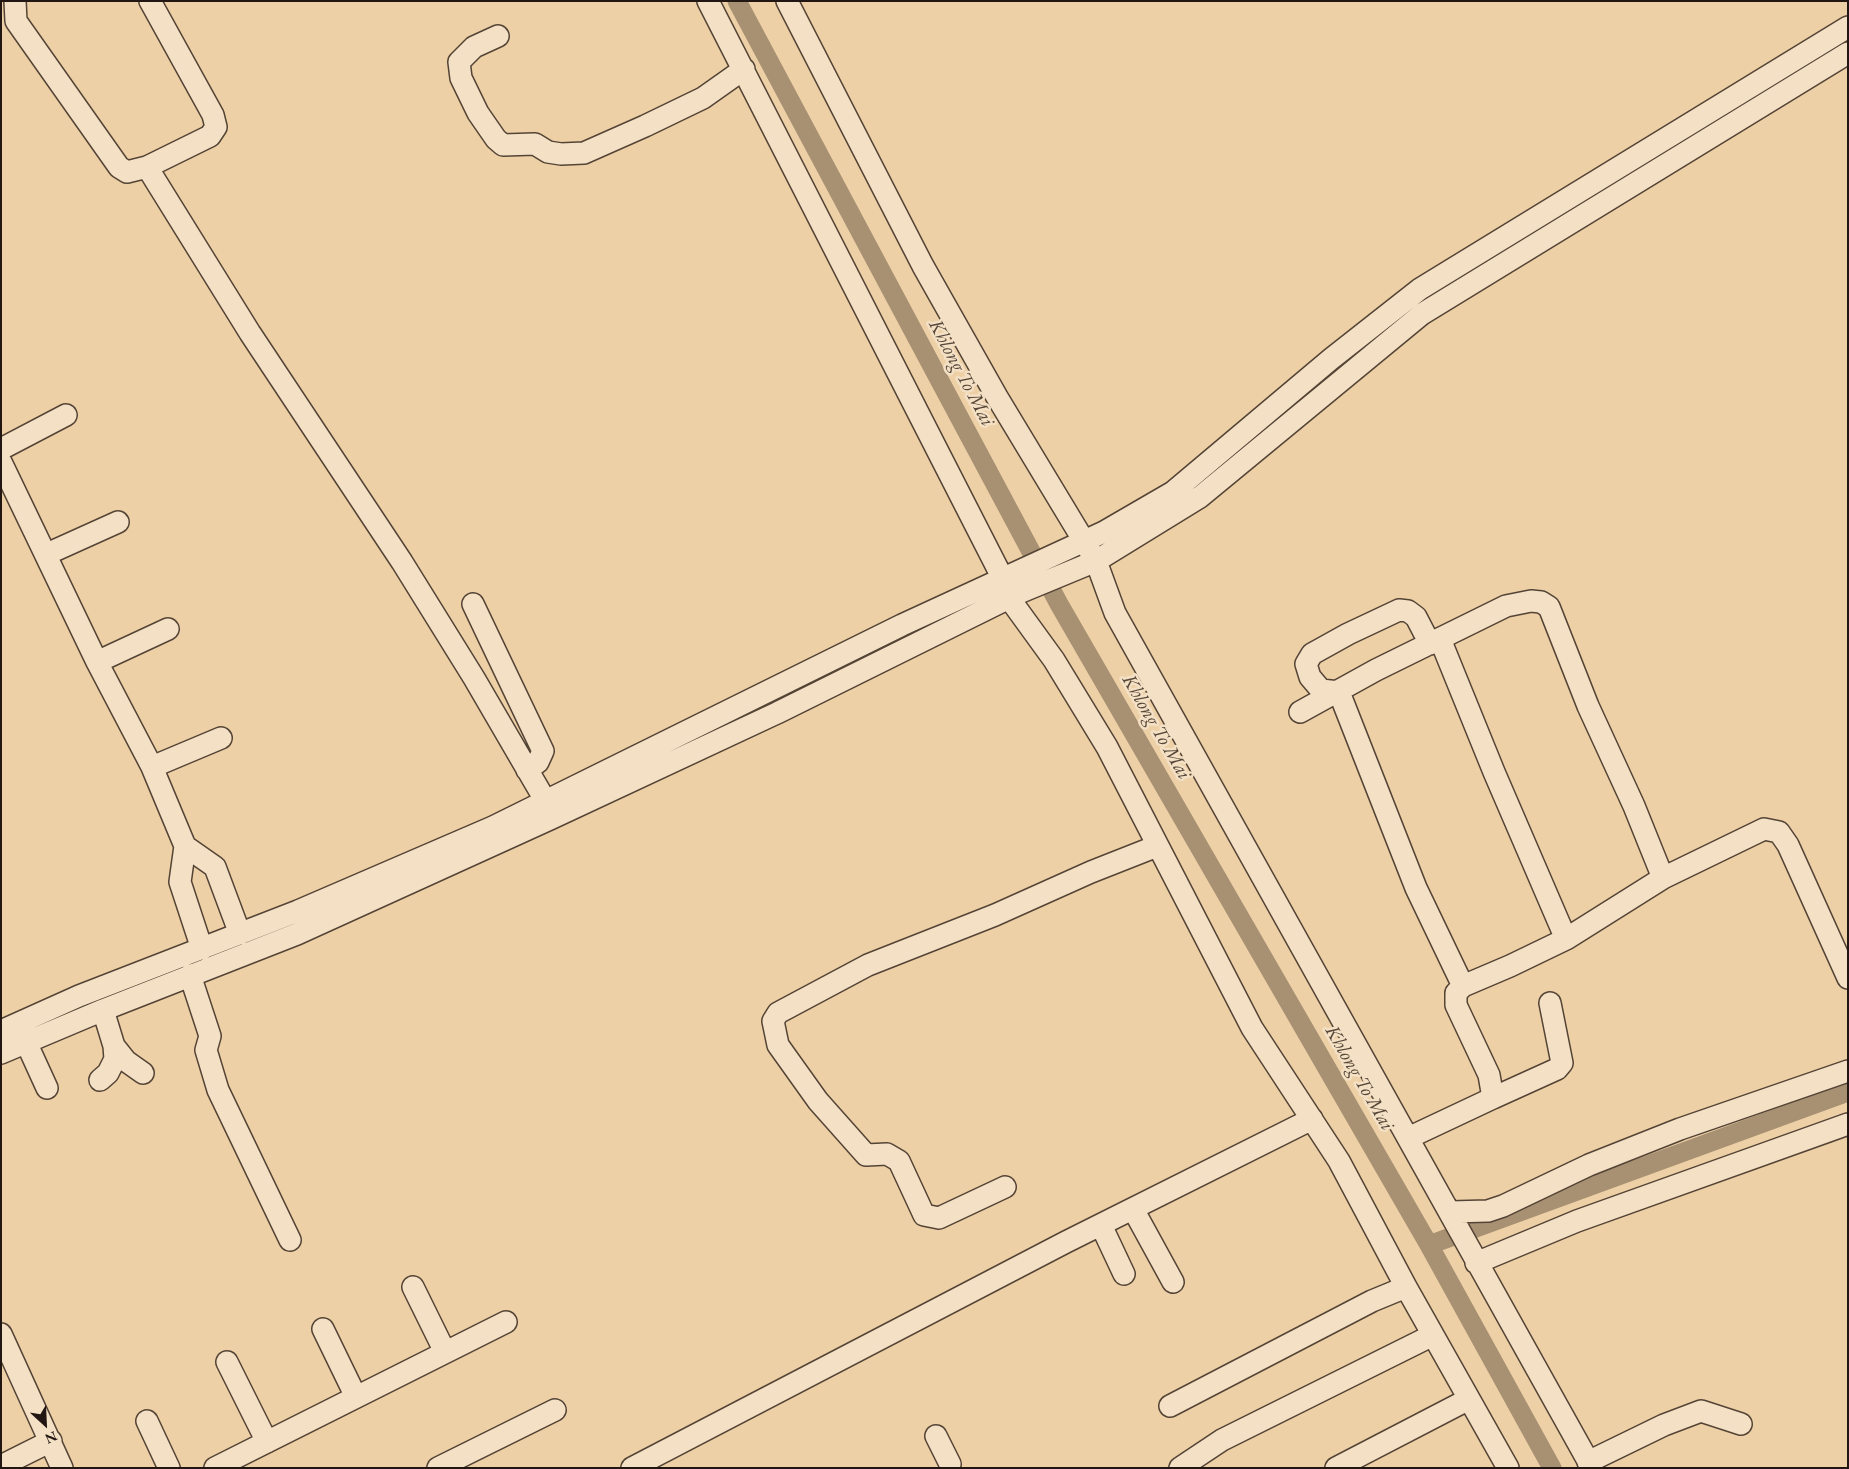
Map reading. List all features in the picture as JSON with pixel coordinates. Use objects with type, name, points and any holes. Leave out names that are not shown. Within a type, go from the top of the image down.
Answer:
[{"type":"street","points":[[15,1],[16,21],[120,167],[127,172],[147,167],[210,136],[216,127],[213,115],[150,1]]},
{"type":"street","points":[[708,1],[1009,587],[1107,747],[1252,1028],[1339,1160],[1406,1287],[1508,1468]]},
{"type":"street","points":[[787,1],[923,266],[1590,1465],[1664,1425],[1701,1411],[1741,1424]]},
{"type":"street","points":[[1084,553],[1173,492],[1330,359],[1420,289],[1848,27]]},
{"type":"street","points":[[498,36],[474,47],[459,62],[461,78],[478,113],[496,139],[503,145],[535,144],[548,152],[561,154],[584,153],[645,126],[703,98],[744,70]]},
{"type":"street","points":[[1,1053],[190,975],[297,934],[550,819],[777,713],[1009,587],[1200,497],[1422,314],[1848,53]]},
{"type":"street","points":[[147,167],[250,333],[402,562],[474,678],[545,800]]},
{"type":"street","points":[[1,449],[66,415]]},
{"type":"street","points":[[1,462],[47,554],[97,662],[152,767],[185,846],[180,882],[202,948]]},
{"type":"street","points":[[47,554],[118,522]]},
{"type":"street","points":[[1,1031],[79,996],[298,911],[493,827],[902,625],[1009,587]]},
{"type":"street","points":[[1300,712],[1506,606],[1531,601],[1541,602],[1549,607],[1588,706],[1634,806],[1663,878]]},
{"type":"street","points":[[473,604],[542,751],[538,762],[527,770]]},
{"type":"street","points":[[1339,692],[1320,690],[1310,677],[1306,664],[1312,654],[1348,634],[1399,610],[1408,611],[1416,617],[1435,641],[1566,938]]},
{"type":"street","points":[[97,662],[168,629]]},
{"type":"street","points":[[1339,692],[1416,888],[1463,986]]},
{"type":"street","points":[[152,767],[221,738]]},
{"type":"street","points":[[1494,1098],[1489,1075],[1456,1004],[1456,993],[1463,986],[1510,966],[1566,938],[1663,878],[1764,829],[1779,832],[1788,846],[1848,978]]},
{"type":"street","points":[[185,846],[215,867],[240,934]]},
{"type":"street","points":[[1005,1187],[939,1218],[924,1215],[899,1161],[887,1154],[866,1155],[818,1101],[778,1045],[773,1021],[778,1013],[868,965],[995,915],[1091,872],[1157,846]]},
{"type":"street","points":[[190,975],[210,1036],[206,1050],[218,1090],[290,1240]]},
{"type":"street","points":[[1408,1138],[1558,1069],[1562,1063],[1550,1003]]},
{"type":"street","points":[[100,1080],[108,1072],[115,1059],[114,1046],[103,1010]]},
{"type":"street","points":[[26,1042],[47,1088]]},
{"type":"street","points":[[114,1046],[126,1061],[143,1073]]},
{"type":"street","points":[[1453,1218],[1503,1206],[1589,1165],[1680,1129],[1848,1072]]},
{"type":"street","points":[[632,1468],[1101,1225],[1312,1119]]},
{"type":"street","points":[[1474,1258],[1848,1124]]},
{"type":"street","points":[[1133,1209],[1173,1282]]},
{"type":"street","points":[[1101,1225],[1124,1274]]},
{"type":"street","points":[[413,1286],[445,1352]]},
{"type":"street","points":[[1170,1406],[1372,1301],[1406,1287]]},
{"type":"street","points":[[215,1468],[506,1322]]},
{"type":"street","points":[[323,1328],[356,1397]]},
{"type":"street","points":[[1185,1466],[1222,1440],[1433,1335]]},
{"type":"street","points":[[2,1339],[62,1468]]},
{"type":"street","points":[[227,1362],[267,1442]]},
{"type":"street","points":[[1336,1468],[1469,1399]]},
{"type":"street","points":[[438,1468],[555,1410]]},
{"type":"street","points":[[147,1421],[169,1468]]},
{"type":"street","points":[[936,1436],[951,1466]]},
{"type":"street","points":[[1,1466],[50,1441]]},
{"type":"waterway","name":"Khlong To Mai","points":[[737,1],[1059,604],[1429,1245],[1552,1468]]},
{"type":"waterway","points":[[1429,1245],[1848,1092]]}]
